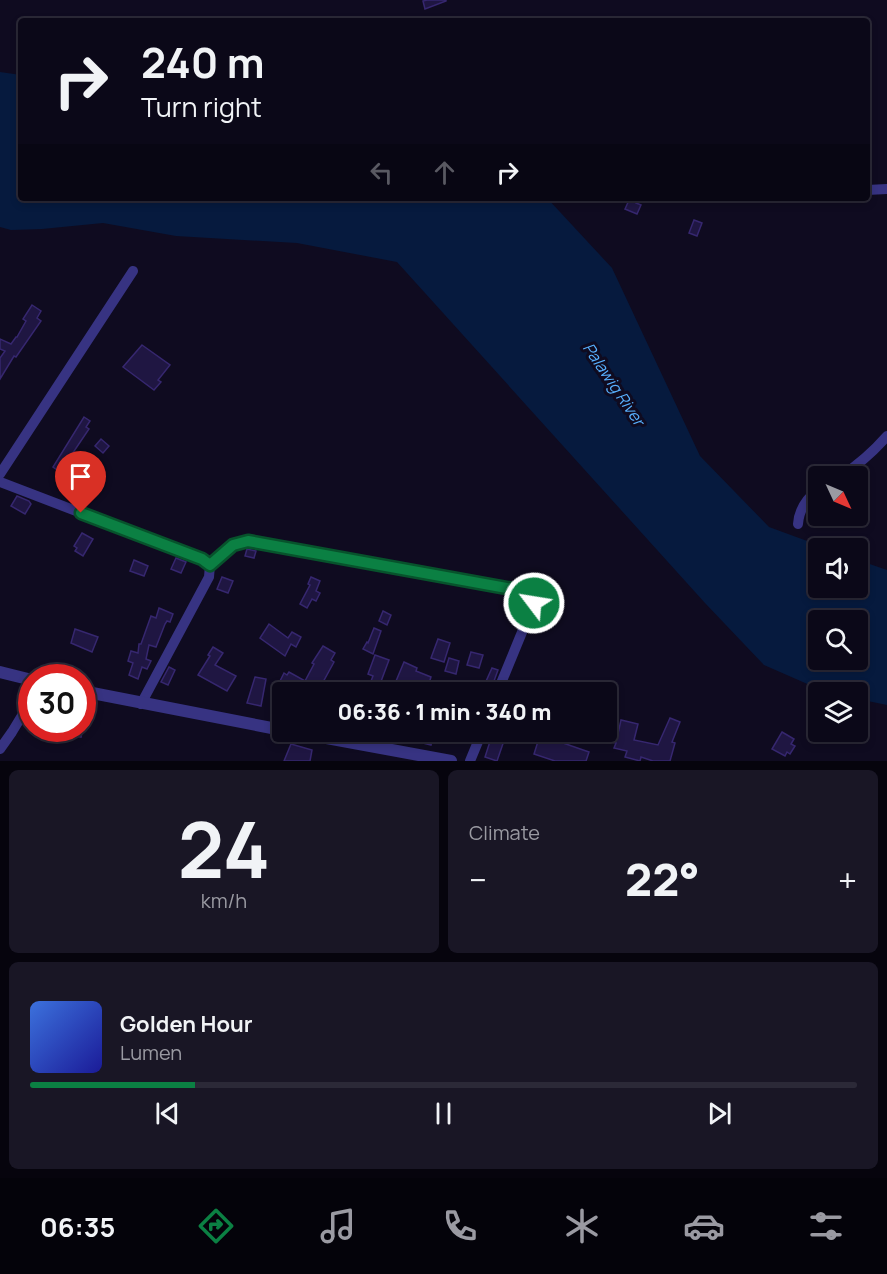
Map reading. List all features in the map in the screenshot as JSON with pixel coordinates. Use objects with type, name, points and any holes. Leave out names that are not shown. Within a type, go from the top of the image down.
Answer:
[{"type":"street","points":[[870,189],[887,189]]},
{"type":"street","points":[[0,474],[133,271]]},
{"type":"street","points":[[856,466],[887,436]]},
{"type":"street","points":[[0,482],[202,559],[210,565]]},
{"type":"street","points":[[798,524],[801,509],[808,499]]},
{"type":"street","points":[[141,704],[209,577],[210,565],[233,545],[248,541],[529,592],[533,595],[534,603],[502,682]]},
{"type":"street","points":[[0,672],[18,676]]},
{"type":"street","points":[[96,694],[272,728]]},
{"type":"street","points":[[0,748],[18,722]]},
{"type":"street","points":[[348,742],[451,761]]},
{"type":"street","points":[[470,761],[478,742]]},
{"type":"water","name":"Palawig River","points":[[0,72],[18,75],[18,201],[550,201],[612,268],[700,456],[769,527],[808,541],[808,598],[868,598],[868,563],[887,570],[887,705],[868,701],[868,682],[808,682],[808,684],[764,665],[705,603],[397,262],[297,243],[176,236],[103,223],[11,230],[0,227]]},
{"type":"building","points":[[423,1],[446,1],[425,9]]},
{"type":"building","points":[[629,201],[637,201],[636,203],[641,205],[637,214],[625,209]]},
{"type":"building","points":[[694,220],[702,223],[697,236],[689,233]]},
{"type":"building","points":[[32,305],[41,311],[37,318],[41,321],[16,357],[14,356],[0,379],[0,358],[5,351],[0,349],[0,339],[11,344],[26,321],[23,319]]},
{"type":"building","points":[[142,345],[170,365],[158,380],[161,382],[154,390],[123,367]]},
{"type":"building","points":[[84,417],[90,421],[86,427],[89,429],[60,472],[53,467]]},
{"type":"building","points":[[101,439],[109,446],[103,453],[95,446]]},
{"type":"building","points":[[17,496],[31,504],[25,514],[11,506]]},
{"type":"building","points":[[82,533],[93,539],[83,556],[75,551],[77,548],[74,546]]},
{"type":"building","points":[[247,549],[256,551],[254,558],[245,556]]},
{"type":"building","points":[[176,558],[186,562],[181,573],[171,569]]},
{"type":"building","points":[[134,560],[148,566],[144,576],[130,571]]},
{"type":"building","points":[[222,577],[233,581],[228,593],[217,589]]},
{"type":"building","points":[[311,577],[320,581],[316,591],[320,593],[316,601],[312,599],[307,608],[300,604],[310,585],[308,584]]},
{"type":"building","points":[[159,608],[173,614],[170,622],[167,621],[165,624],[156,647],[149,645],[146,659],[151,661],[147,669],[142,667],[138,679],[129,675],[133,663],[128,661],[131,651],[138,653],[139,644],[141,644],[151,616],[156,618]]},
{"type":"building","points":[[383,611],[391,615],[387,625],[379,621]]},
{"type":"building","points":[[269,624],[288,638],[292,632],[301,637],[296,647],[291,644],[285,656],[260,638]]},
{"type":"building","points":[[374,628],[381,631],[373,654],[363,649]]},
{"type":"building","points":[[75,629],[98,637],[92,652],[71,643]]},
{"type":"building","points":[[438,639],[450,643],[444,662],[431,658]]},
{"type":"building","points":[[323,646],[335,653],[331,660],[334,662],[323,682],[280,682],[284,673],[287,675],[289,672],[305,681],[314,664],[312,663]]},
{"type":"building","points":[[213,647],[223,653],[215,665],[236,676],[227,691],[198,675]]},
{"type":"building","points":[[471,652],[483,655],[479,668],[467,665]]},
{"type":"building","points":[[375,655],[389,660],[381,682],[371,681],[373,676],[368,674]]},
{"type":"building","points":[[449,658],[459,661],[456,674],[445,671]]},
{"type":"building","points":[[404,662],[417,668],[416,671],[431,677],[429,682],[396,682]]},
{"type":"building","points":[[169,667],[175,670],[168,685],[161,682]]},
{"type":"building","points":[[492,668],[498,670],[494,682],[486,682]]},
{"type":"building","points":[[255,677],[266,679],[261,706],[247,703]]},
{"type":"building","points":[[670,718],[680,722],[672,742],[675,743],[670,761],[653,761],[641,757],[640,761],[625,757],[627,751],[614,748],[616,743],[611,742],[617,742],[621,720],[638,724],[634,740],[658,745]]},
{"type":"building","points":[[782,732],[794,739],[791,744],[795,746],[790,754],[787,752],[785,756],[772,749]]},
{"type":"building","points":[[490,742],[504,742],[497,761],[485,757]]},
{"type":"building","points":[[538,742],[560,742],[589,752],[586,761],[555,761],[534,754]]},
{"type":"building","points":[[291,744],[312,750],[310,761],[284,761]]},
{"type":"route","points":[[81,513],[207,561],[210,565],[233,545],[248,541],[529,592],[533,595],[534,603]]}]
